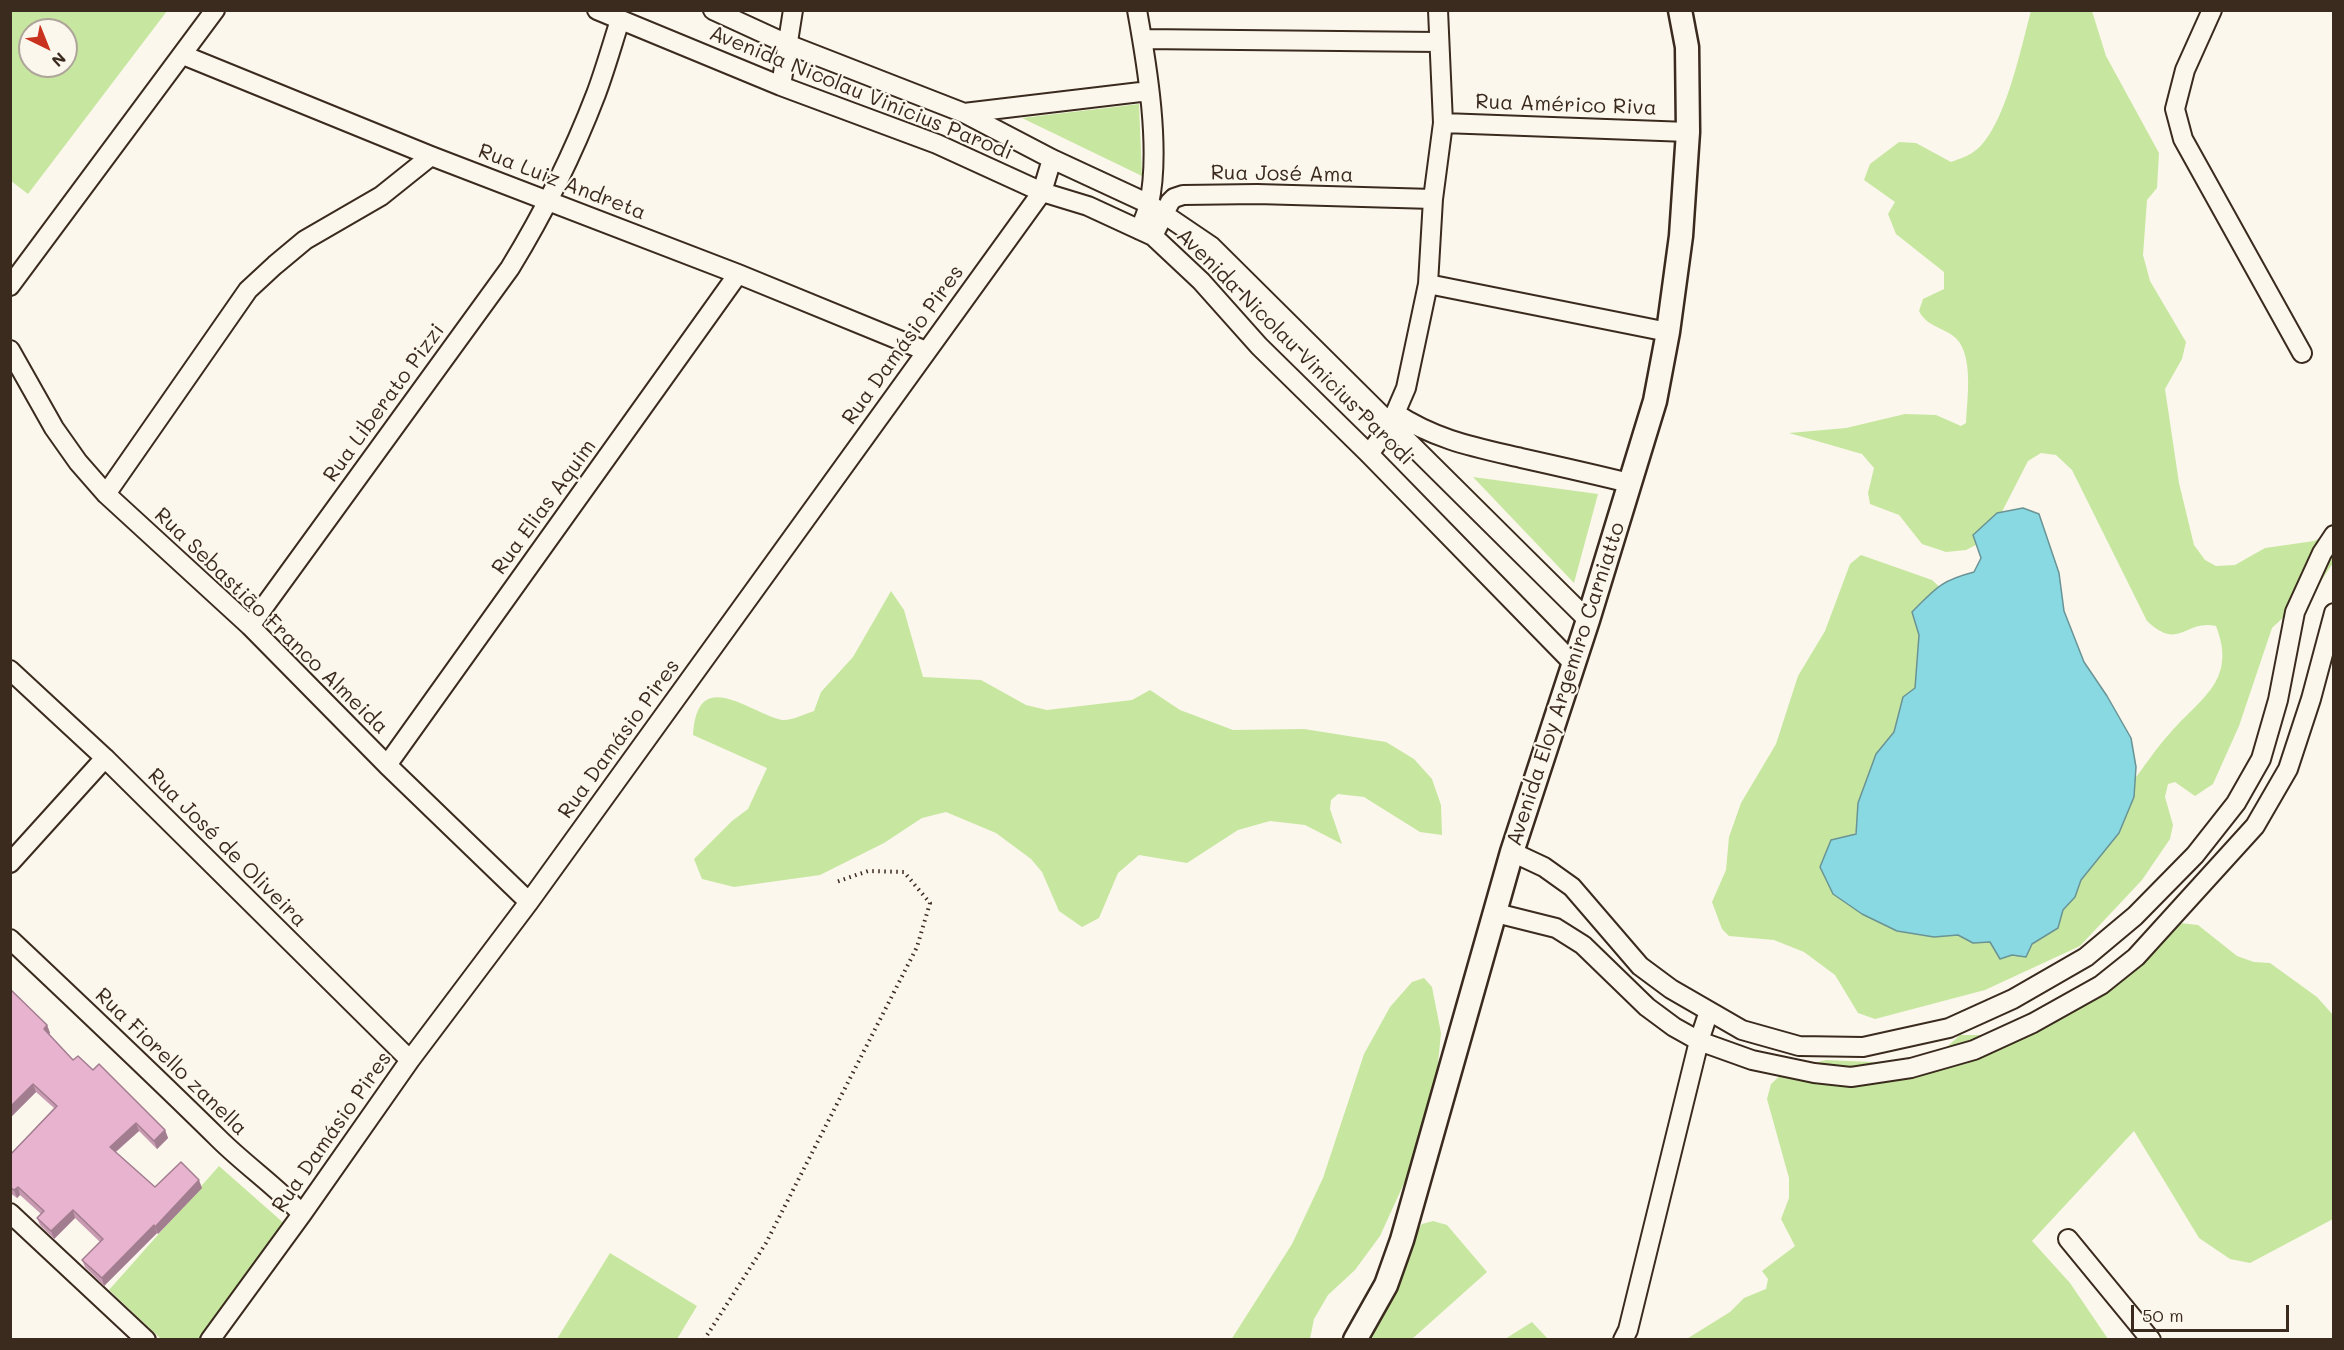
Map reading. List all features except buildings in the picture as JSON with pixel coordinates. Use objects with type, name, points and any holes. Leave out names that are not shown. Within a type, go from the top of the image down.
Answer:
[{"type":"street","points":[[10,286],[215,10]]},
{"type":"street","name":"Avenida Nicolau Vinicius Parodi","points":[[597,10],[781,86],[937,144],[1042,192],[1088,206],[1147,233],[1201,281],[1259,346],[1573,663]]},
{"type":"street","name":"Avenida Nicolau Vinicius Parodi","points":[[713,10],[787,44],[963,113],[1052,159],[1157,208],[1211,246],[1393,419],[1588,620]]},
{"type":"street","points":[[781,86],[793,10]]},
{"type":"street","points":[[1137,10],[1149,91],[1157,208],[1147,233]]},
{"type":"street","points":[[1368,454],[1393,419],[1412,366],[1428,284],[1433,199],[1443,123],[1438,10]]},
{"type":"street","name":"Avenida Eloy Argemiro Carniatto","points":[[1355,1340],[1386,1285],[1402,1240],[1512,852],[1588,620],[1655,401],[1668,332],[1681,236],[1688,132],[1687,47],[1680,10]]},
{"type":"street","points":[[2212,10],[2186,70],[2175,109],[2183,140],[2302,353]]},
{"type":"street","name":"Rua Liberato Pizzi","points":[[250,626],[510,268],[547,201],[596,95],[620,20]]},
{"type":"street","points":[[1142,39],[1438,42]]},
{"type":"street","name":"Rua Luiz Andreta","points":[[183,55],[431,156],[738,274],[926,351]]},
{"type":"street","points":[[963,113],[1149,91]]},
{"type":"street","name":"Rua Américo Riva","points":[[1443,123],[1688,132]]},
{"type":"street","points":[[106,494],[248,290],[305,240],[381,196],[431,156]]},
{"type":"street","name":"Rua Damásio Pires","points":[[210,1340],[410,1060],[529,902],[1042,192],[1052,159]]},
{"type":"street","name":"Rua José Ama","points":[[1157,208],[1183,195],[1257,194],[1433,199]]},
{"type":"street","name":"Rua Elias Aquim","points":[[387,765],[738,274]]},
{"type":"street","points":[[1428,284],[1668,332]]},
{"type":"street","name":"Rua Sebastião Franco Almeida","points":[[10,350],[54,428],[78,462],[106,494],[250,626],[387,765],[529,902]]},
{"type":"street","points":[[1393,419],[1464,445],[1629,483]]},
{"type":"street","points":[[1512,852],[1544,867],[1572,886],[1640,966],[1671,988],[1742,1030],[1799,1046],[1863,1047],[1949,1028],[2013,999],[2086,957],[2150,901],[2195,855],[2236,803],[2261,759],[2278,700],[2295,612],[2322,553],[2334,535]]},
{"type":"street","points":[[1496,913],[1556,928],[1583,945],[1647,1007],[1674,1027],[1699,1041],[1752,1059],[1814,1073],[1851,1077],[1911,1068],[1974,1050],[2033,1023],[2101,985],[2136,957],[2255,826],[2288,769],[2311,699],[2334,613]]},
{"type":"street","name":"Rua José de Oliveira","points":[[10,670],[105,758],[410,1060]]},
{"type":"street","points":[[10,863],[105,758]]},
{"type":"street","name":"Rua Fiorello zanella","points":[[10,939],[217,1138],[255,1173],[285,1195],[302,1214]]},
{"type":"street","points":[[1623,1340],[1628,1330],[1699,1041],[1709,1011]]},
{"type":"street","points":[[10,1212],[142,1338]]},
{"type":"street","points":[[2068,1239],[2151,1340]]},
{"type":"path","points":[[704,1340],[766,1244],[917,947],[930,903],[904,872],[868,871],[836,882]]},
{"type":"green space","points":[[10,11],[167,11],[28,194],[11,181]]},
{"type":"green space","points":[[2031,11],[2092,11],[2106,56],[2159,153],[2157,188],[2147,200],[2143,255],[2150,281],[2186,342],[2182,359],[2165,389],[2179,483],[2194,545],[2205,560],[2216,566],[2235,565],[2265,548],[2314,541],[2333,531],[2333,563],[2319,584],[2272,628],[2239,726],[2213,784],[2195,796],[2175,782],[2168,784],[2165,797],[2173,825],[2170,839],[2142,880],[2080,946],[1985,990],[1875,1019],[1858,1013],[1835,975],[1804,952],[1774,940],[1729,936],[1722,929],[1712,902],[1726,870],[1729,837],[1741,803],[1776,744],[1798,676],[1825,631],[1850,564],[1861,555],[1932,580],[1944,591],[1949,603],[1872,801],[1849,844],[2131,784],[2155,751],[2213,686],[2222,660],[2216,626],[2205,625],[2175,634],[2167,634],[2147,621],[2072,470],[2056,455],[2041,453],[2028,461],[1988,539],[1966,550],[1946,552],[1922,544],[1899,515],[1870,504],[1868,493],[1874,468],[1862,454],[1789,433],[1846,428],[1905,414],[1936,415],[1961,426],[1966,423],[1968,376],[1964,352],[1952,335],[1929,323],[1919,311],[1923,299],[1944,289],[1944,272],[1896,234],[1888,214],[1895,202],[1864,180],[1870,164],[1899,142],[1916,143],[1951,162],[1970,154],[1983,143],[1993,128],[2010,88]]},
{"type":"green space","points":[[1139,104],[1142,176],[1022,118]]},
{"type":"green space","points":[[1473,477],[1598,494],[1574,583]]},
{"type":"green space","points":[[891,591],[904,610],[923,677],[981,680],[1026,705],[1047,710],[1132,700],[1150,690],[1180,710],[1233,730],[1304,729],[1386,742],[1414,759],[1432,779],[1441,805],[1442,835],[1420,832],[1364,797],[1338,794],[1331,800],[1330,809],[1342,844],[1305,825],[1270,821],[1238,830],[1187,863],[1139,855],[1118,873],[1099,918],[1082,927],[1059,911],[1042,872],[1031,859],[996,833],[946,812],[922,818],[884,843],[820,875],[734,887],[702,879],[694,859],[732,821],[748,809],[767,768],[693,735],[697,714],[704,702],[714,697],[726,698],[782,720],[814,711],[821,692],[853,657]]},
{"type":"green space","points":[[2171,922],[2198,925],[2237,956],[2254,962],[2270,963],[2317,997],[2333,1015],[2333,1219],[2250,1263],[2230,1259],[2199,1238],[2134,1131],[2032,1241],[2070,1283],[2108,1339],[1685,1340],[1730,1312],[1744,1298],[1766,1289],[1768,1279],[1762,1271],[1795,1246],[1781,1219],[1789,1198],[1789,1178],[1767,1099],[1771,1084],[1785,1071],[1826,1060],[1872,1062],[1911,1072],[1928,1064],[1960,1035],[2011,1035],[2069,1015],[2106,992]]},
{"type":"green space","points":[[1424,978],[1432,987],[1441,1033],[1435,1093],[1421,1146],[1380,1236],[1355,1270],[1328,1295],[1314,1319],[1310,1339],[1231,1340],[1292,1244],[1323,1178],[1364,1054],[1390,1007],[1412,982]]},
{"type":"green space","points":[[219,1166],[287,1226],[209,1339],[161,1339],[109,1290]]},
{"type":"green space","points":[[1433,1221],[1447,1225],[1487,1272],[1412,1339],[1354,1340],[1398,1258],[1422,1224]]},
{"type":"green space","points":[[610,1253],[697,1306],[677,1339],[557,1339]]},
{"type":"green space","points":[[1532,1322],[1548,1339],[1505,1339]]},
{"type":"water","points":[[2023,508],[2039,514],[2059,573],[2064,611],[2084,662],[2131,738],[2136,767],[2134,797],[2119,833],[2081,880],[2075,897],[2063,910],[2058,928],[2032,944],[2026,957],[2012,955],[2000,959],[1990,942],[1973,943],[1958,935],[1934,937],[1897,931],[1862,914],[1833,894],[1820,867],[1831,840],[1856,834],[1858,803],[1876,754],[1894,732],[1903,697],[1915,688],[1919,635],[1912,612],[1939,586],[1974,572],[1981,558],[1973,535],[1997,513]]}]
